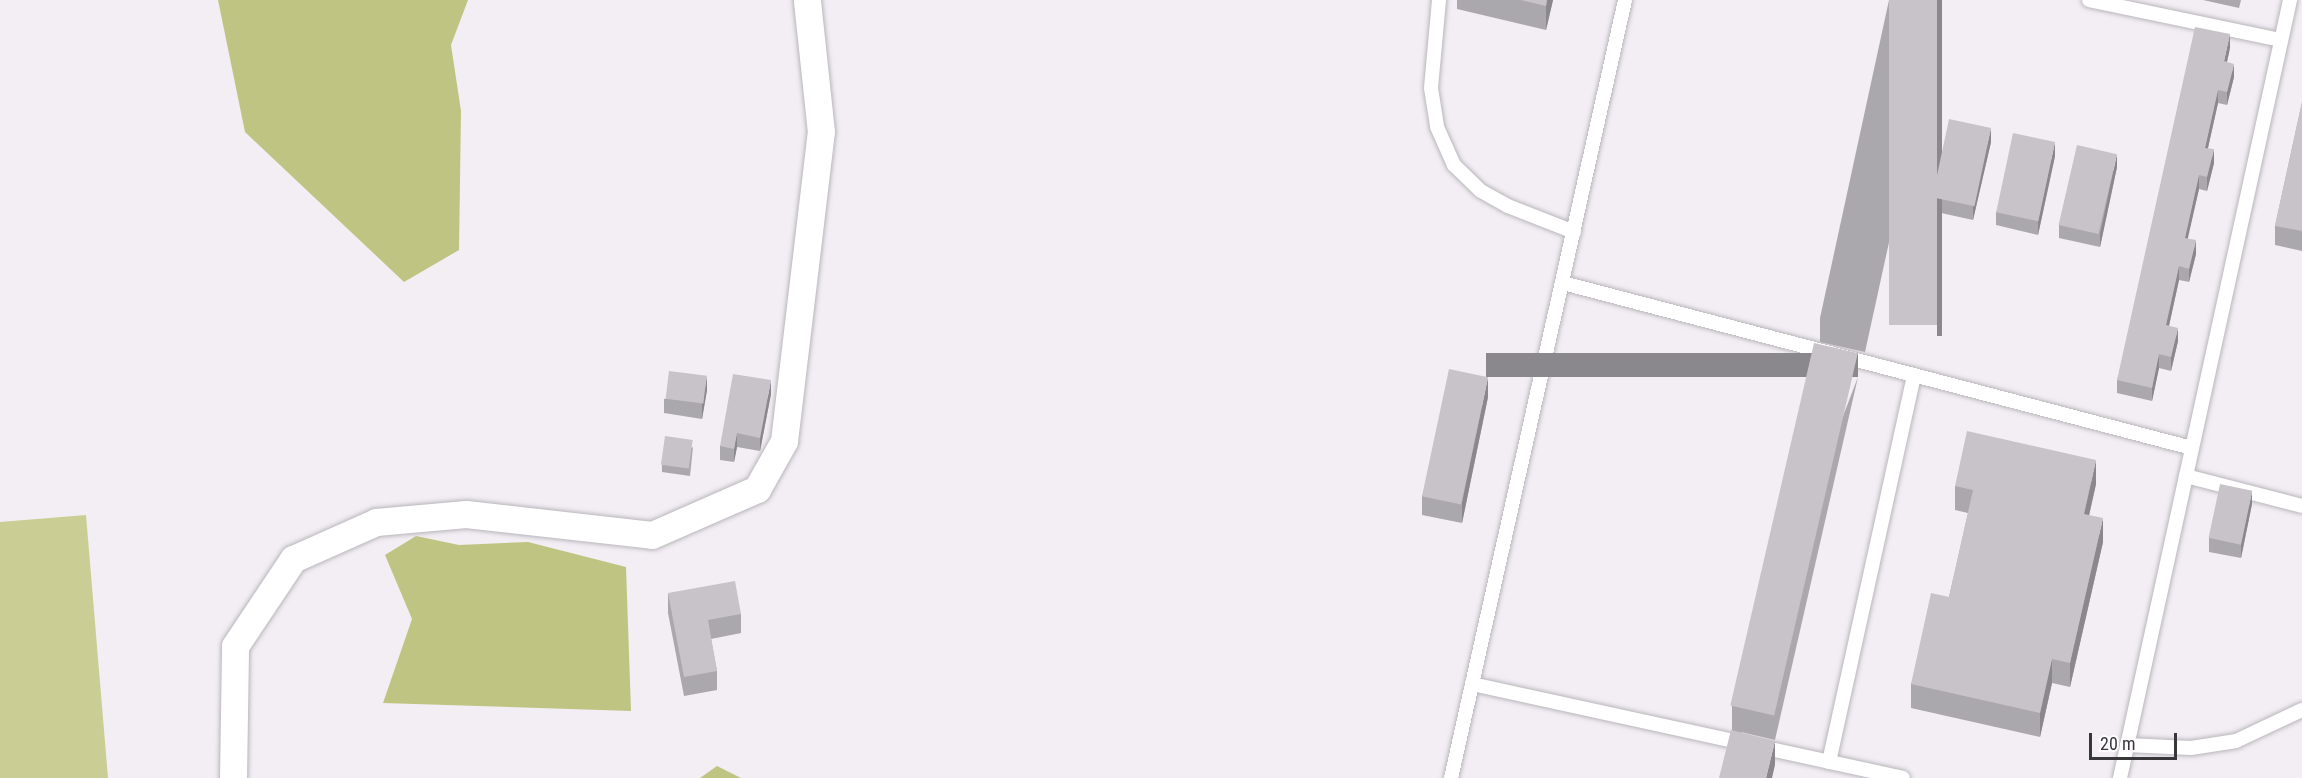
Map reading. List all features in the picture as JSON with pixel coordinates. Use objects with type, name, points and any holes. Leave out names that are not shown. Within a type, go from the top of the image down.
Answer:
[{"type":"street","points":[[233,778],[235,646],[292,560],[376,522],[466,514],[652,535],[758,489],[784,441],[821,132],[807,0]]},
{"type":"lane","points":[[1439,0],[1431,88],[1437,127],[1454,165],[1481,191],[1508,206],[1574,232]]},
{"type":"lane","points":[[1451,778],[1626,0]]},
{"type":"lane","points":[[2089,0],[2282,40]]},
{"type":"lane","points":[[2120,778],[2290,0]]},
{"type":"lane","points":[[1563,283],[2192,447]]},
{"type":"lane","points":[[1829,762],[1914,375]]},
{"type":"lane","points":[[2186,476],[2302,506]]},
{"type":"lane","points":[[1472,684],[1903,778]]},
{"type":"lane","points":[[2127,745],[2191,748],[2236,741],[2302,710]]},
{"type":"green space","points":[[218,0],[468,0],[451,45],[461,111],[459,250],[404,282],[245,132]]},
{"type":"green space","points":[[86,515],[108,778],[0,778],[0,522]]},
{"type":"green space","points":[[416,536],[459,545],[528,542],[626,567],[631,711],[383,703],[412,619],[385,555]]},
{"type":"green space","points":[[717,766],[741,778],[700,778]]},
{"type":"building","points":[[1521,0],[1547,0],[1546,6]]},
{"type":"building","points":[[1889,0],[1937,0],[1937,325],[1889,325]]},
{"type":"building","points":[[2195,27],[2230,34],[2224,61],[2234,64],[2227,92],[2218,90],[2205,148],[2214,149],[2207,177],[2199,175],[2185,238],[2196,240],[2189,269],[2179,266],[2166,325],[2178,328],[2171,357],[2159,354],[2152,388],[2117,380]]},
{"type":"building","points":[[2302,102],[2302,231],[2275,226]]},
{"type":"building","points":[[1949,119],[1991,128],[1974,206],[1932,197]]},
{"type":"building","points":[[2013,133],[2055,142],[2038,221],[1996,212]]},
{"type":"building","points":[[2077,145],[2117,154],[2099,234],[2059,225]]},
{"type":"building","points":[[1814,343],[1858,353],[1774,716],[1730,705]]},
{"type":"building","points":[[1449,369],[1488,377],[1461,504],[1422,496]]},
{"type":"building","points":[[669,371],[707,376],[703,403],[666,399]]},
{"type":"building","points":[[733,374],[771,380],[760,438],[737,433],[734,449],[720,446]]},
{"type":"building","points":[[1967,431],[2096,460],[2084,514],[2103,518],[2070,663],[2052,659],[2040,713],[1911,684],[1931,593],[1949,597],[1973,490],[1955,486]]},
{"type":"building","points":[[665,436],[693,440],[689,469],[661,465]]},
{"type":"building","points":[[2220,484],[2252,491],[2241,545],[2209,538]]},
{"type":"building","points":[[735,581],[741,614],[708,620],[717,671],[684,677],[668,593]]},
{"type":"building","points":[[1731,730],[1775,741],[1766,778],[1719,778]]}]
